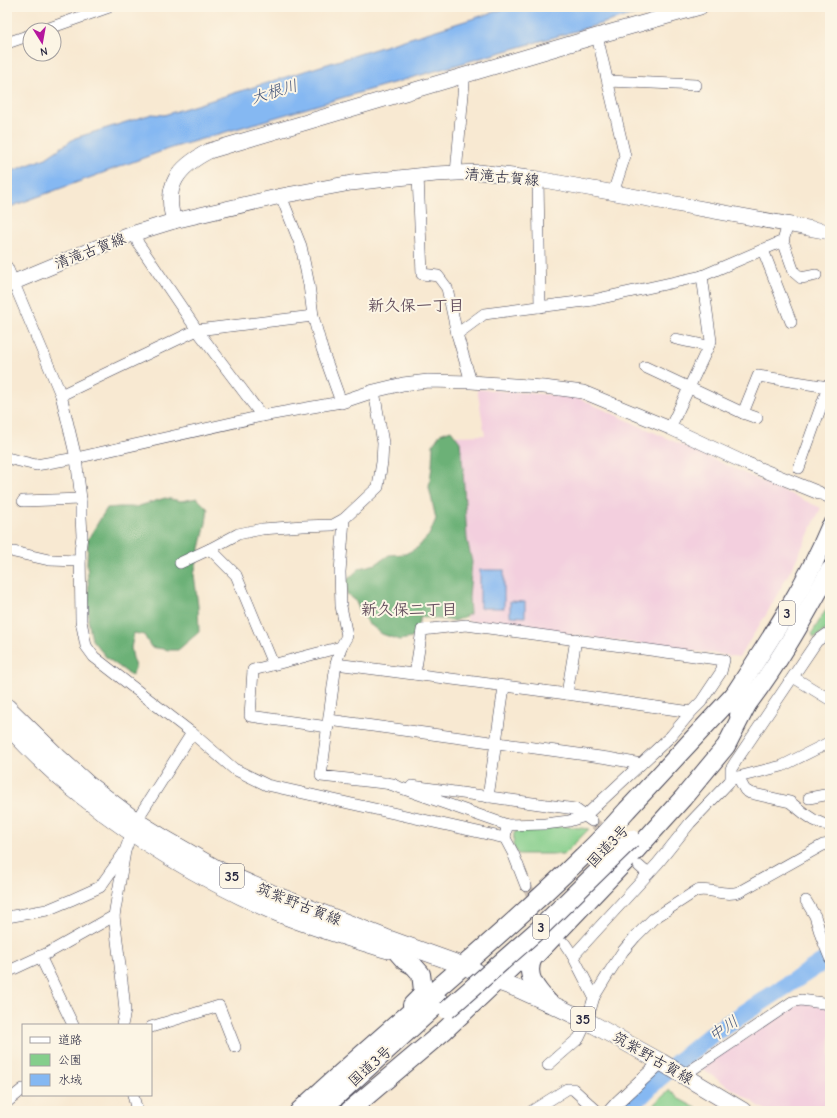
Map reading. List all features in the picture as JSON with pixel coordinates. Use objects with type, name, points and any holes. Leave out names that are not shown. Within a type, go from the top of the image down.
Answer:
[{"type":"highway","name":"国道3号","points":[[320,1111],[444,1006],[539,929],[628,835],[675,791],[741,700],[822,546],[830,527]]},
{"type":"highway","name":"国道3号","points":[[741,700],[765,680],[800,624],[830,570]]},
{"type":"highway","points":[[549,1003],[537,990],[530,973],[529,965],[533,958],[637,849],[683,798],[726,746],[741,700]]},
{"type":"highway","points":[[299,1111],[379,1038],[460,969],[584,856],[700,730],[741,700]]},
{"type":"highway","points":[[349,1111],[445,1030],[619,868]]},
{"type":"highway","points":[[379,1038],[419,998],[423,991],[421,974],[398,953]]},
{"type":"highway","name":"国道3号","points":[[336,1111],[444,1006]]},
{"type":"main road","points":[[174,221],[171,212],[170,191],[176,177],[197,157],[209,151],[700,7]]},
{"type":"main road","name":"清滝古賀線","points":[[10,283],[135,233],[174,221],[282,196],[351,183],[418,175],[479,172],[538,179],[830,232]]},
{"type":"main road","name":"筑紫野古賀線","points":[[7,707],[63,762],[158,849],[216,883],[274,911],[319,928],[398,953],[460,969],[518,989],[587,1020],[743,1111]]},
{"type":"main road","name":"筑紫野古賀線","points":[[7,725],[81,795],[134,827],[162,837],[221,871],[283,898],[386,938],[460,969]]},
{"type":"street","points":[[62,24],[109,7]]},
{"type":"street","points":[[597,36],[625,156],[614,193]]},
{"type":"street","points":[[7,43],[22,38]]},
{"type":"street","points":[[456,173],[464,83],[462,76]]},
{"type":"street","points":[[608,81],[696,85]]},
{"type":"street","points":[[418,175],[422,274],[438,276],[447,288],[457,334],[471,382]]},
{"type":"street","points":[[538,179],[540,307]]},
{"type":"street","points":[[282,196],[301,246],[309,285],[313,316],[322,349],[341,402]]},
{"type":"street","points":[[788,224],[783,241],[794,272],[801,278],[816,275]]},
{"type":"street","points":[[135,233],[138,243],[197,330],[262,416]]},
{"type":"street","points":[[457,334],[484,314],[593,300],[702,276],[783,241]]},
{"type":"street","points":[[763,250],[791,322]]},
{"type":"street","points":[[7,267],[10,283],[61,394],[76,458],[81,499],[82,536],[80,550],[80,621],[86,646],[94,657],[192,733],[234,769],[267,785],[505,838]]},
{"type":"street","points":[[670,428],[710,341],[702,276]]},
{"type":"street","points":[[61,394],[197,330],[313,316]]},
{"type":"street","points":[[676,339],[708,346]]},
{"type":"street","points":[[645,367],[743,413],[757,418]]},
{"type":"street","points":[[743,413],[758,376],[828,387],[799,468]]},
{"type":"street","points":[[7,458],[36,465],[76,458],[262,416],[341,402],[374,391],[403,384],[428,381],[471,382],[544,387],[583,392],[670,428],[743,462],[824,495]]},
{"type":"street","points":[[180,563],[238,534],[268,529],[333,525],[344,520],[378,487],[383,443],[374,391]]},
{"type":"street","points":[[23,501],[81,499]]},
{"type":"street","points":[[344,520],[340,572],[341,606],[347,636],[341,647],[336,664],[322,776],[387,783],[575,809],[588,818]]},
{"type":"street","points":[[210,549],[236,575],[273,664]]},
{"type":"street","points":[[14,552],[49,560],[80,561]]},
{"type":"street","points":[[387,783],[507,825],[545,824],[588,818],[641,764],[672,736],[701,702],[719,676],[724,660],[466,625],[422,630],[415,674]]},
{"type":"street","points":[[830,632],[816,641],[731,769],[734,779],[750,793],[790,802],[814,820],[830,825]]},
{"type":"street","points":[[567,694],[576,639]]},
{"type":"street","points":[[341,647],[253,670],[250,716],[496,743],[608,758],[641,764]]},
{"type":"street","points":[[336,664],[567,694],[691,712]]},
{"type":"street","points":[[793,677],[830,699]]},
{"type":"street","points":[[488,798],[504,687]]},
{"type":"street","points":[[122,1024],[125,1011],[114,916],[125,851],[134,827],[192,733]]},
{"type":"street","points":[[573,956],[658,863],[690,823],[734,779],[782,766],[830,742]]},
{"type":"street","points":[[809,798],[830,794]]},
{"type":"street","points":[[507,825],[505,838],[513,853],[526,886]]},
{"type":"street","points":[[548,1065],[579,1038],[587,1020],[594,997],[608,974],[623,951],[653,919],[696,890],[700,889],[726,894],[739,892],[823,845],[830,844]]},
{"type":"street","points":[[7,917],[47,910],[100,887],[125,851]]},
{"type":"street","points":[[639,866],[648,874]]},
{"type":"street","points":[[806,901],[815,916],[830,958]]},
{"type":"street","points":[[7,972],[68,942],[114,916]]},
{"type":"street","points":[[565,944],[573,956],[594,997]]},
{"type":"street","points":[[40,956],[73,1024]]},
{"type":"street","points":[[610,1111],[618,1102],[673,1069],[792,1002],[801,1000],[830,1004]]},
{"type":"street","points":[[152,1027],[219,1006],[235,1047]]},
{"type":"street","points":[[532,1111],[567,1089],[573,1089],[597,1111]]},
{"type":"street","points":[[7,1102],[22,1090]]},
{"type":"street","points":[[133,1096],[137,1111]]},
{"type":"shaded area","points":[[477,389],[576,397],[821,508],[795,562],[766,615],[739,657],[467,621],[453,436],[485,435]]},
{"type":"shaded area","points":[[800,1002],[830,1007],[830,1111],[767,1111],[700,1068]]},
{"type":"green space","points":[[451,430],[460,442],[463,469],[467,539],[472,562],[469,597],[470,614],[455,621],[421,617],[412,638],[399,640],[382,634],[367,622],[355,600],[347,594],[347,580],[360,568],[376,564],[389,555],[405,554],[417,548],[429,535],[436,519],[429,487],[433,445],[440,434]]},
{"type":"green space","points":[[165,498],[181,501],[197,498],[208,509],[194,574],[198,606],[199,632],[178,650],[151,647],[144,635],[134,633],[131,648],[135,668],[132,676],[107,658],[92,640],[88,620],[88,539],[107,508],[136,507]]},
{"type":"green space","points":[[830,603],[830,627],[814,638],[812,633]]},
{"type":"green space","points":[[563,826],[589,829],[564,854],[518,854],[513,846],[514,833],[517,831]]},
{"type":"green space","points":[[670,1090],[679,1099],[702,1111],[646,1111]]},
{"type":"water","name":"大根川","points":[[510,7],[660,7],[168,149],[7,208],[7,173],[46,158],[75,138],[152,114],[164,115]]},
{"type":"water","points":[[480,570],[504,570],[504,608],[480,608]]},
{"type":"water","points":[[510,601],[525,602],[525,617],[510,616]]},
{"type":"waterway","name":"中川","points":[[626,1111],[659,1078],[711,1035],[830,957]]},
{"type":"tunnel","points":[[592,821],[625,852]]},
{"type":"tunnel","points":[[526,886],[551,923]]},
{"type":"district","name":"新久保一丁目","points":[[416,305]]},
{"type":"district","name":"新久保二丁目","points":[[409,609]]}]
